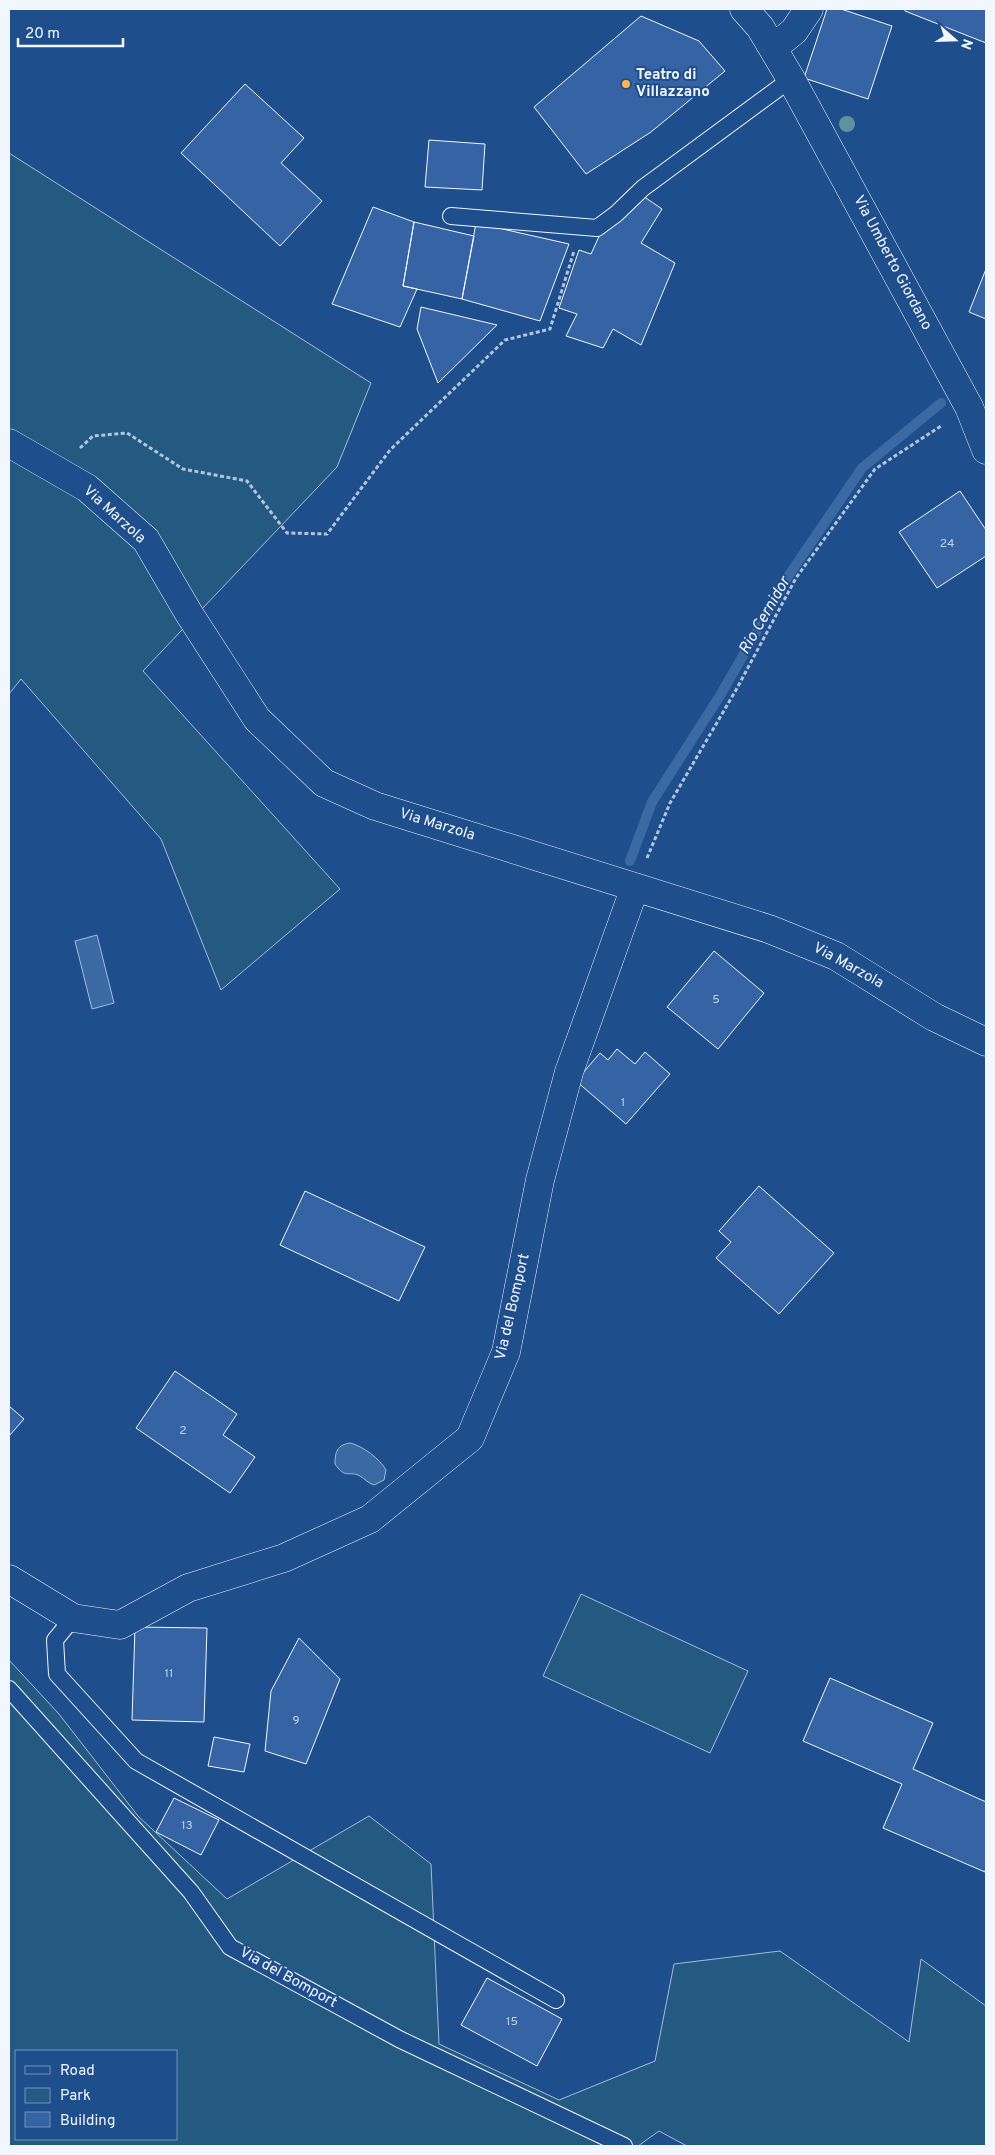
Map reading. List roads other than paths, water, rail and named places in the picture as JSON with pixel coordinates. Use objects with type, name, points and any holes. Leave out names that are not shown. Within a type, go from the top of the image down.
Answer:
[{"type":"street","name":"Via Umberto Giordano","points":[[744,9],[760,27],[773,48],[978,404],[986,450]]},
{"type":"street","points":[[773,48],[794,31],[809,9]]},
{"type":"street","name":"Via Marzola","points":[[9,443],[86,488],[146,540],[188,612],[256,719],[324,783],[375,806],[769,928],[836,956],[934,1017],[986,1042]]},
{"type":"street","name":"Via del Bomport","points":[[9,1578],[72,1618],[120,1625],[188,1588],[293,1555],[370,1519],[470,1438],[506,1352],[540,1180],[569,1072],[635,886]]},
{"type":"lane","points":[[451,216],[597,228],[616,214],[643,188],[791,79]]},
{"type":"lane","points":[[72,1618],[55,1640],[57,1674],[136,1761],[556,2000]]},
{"type":"lane","name":"Via del Bomport","points":[[9,1689],[191,1892],[230,1946],[399,2039],[624,2146]]},
{"type":"waterway","name":"Rio Cernidor","points":[[630,861],[652,802],[721,694],[789,575],[862,468],[941,403]]},
{"type":"place","name":"Teatro di Villazzano","points":[[626,84]]}]
